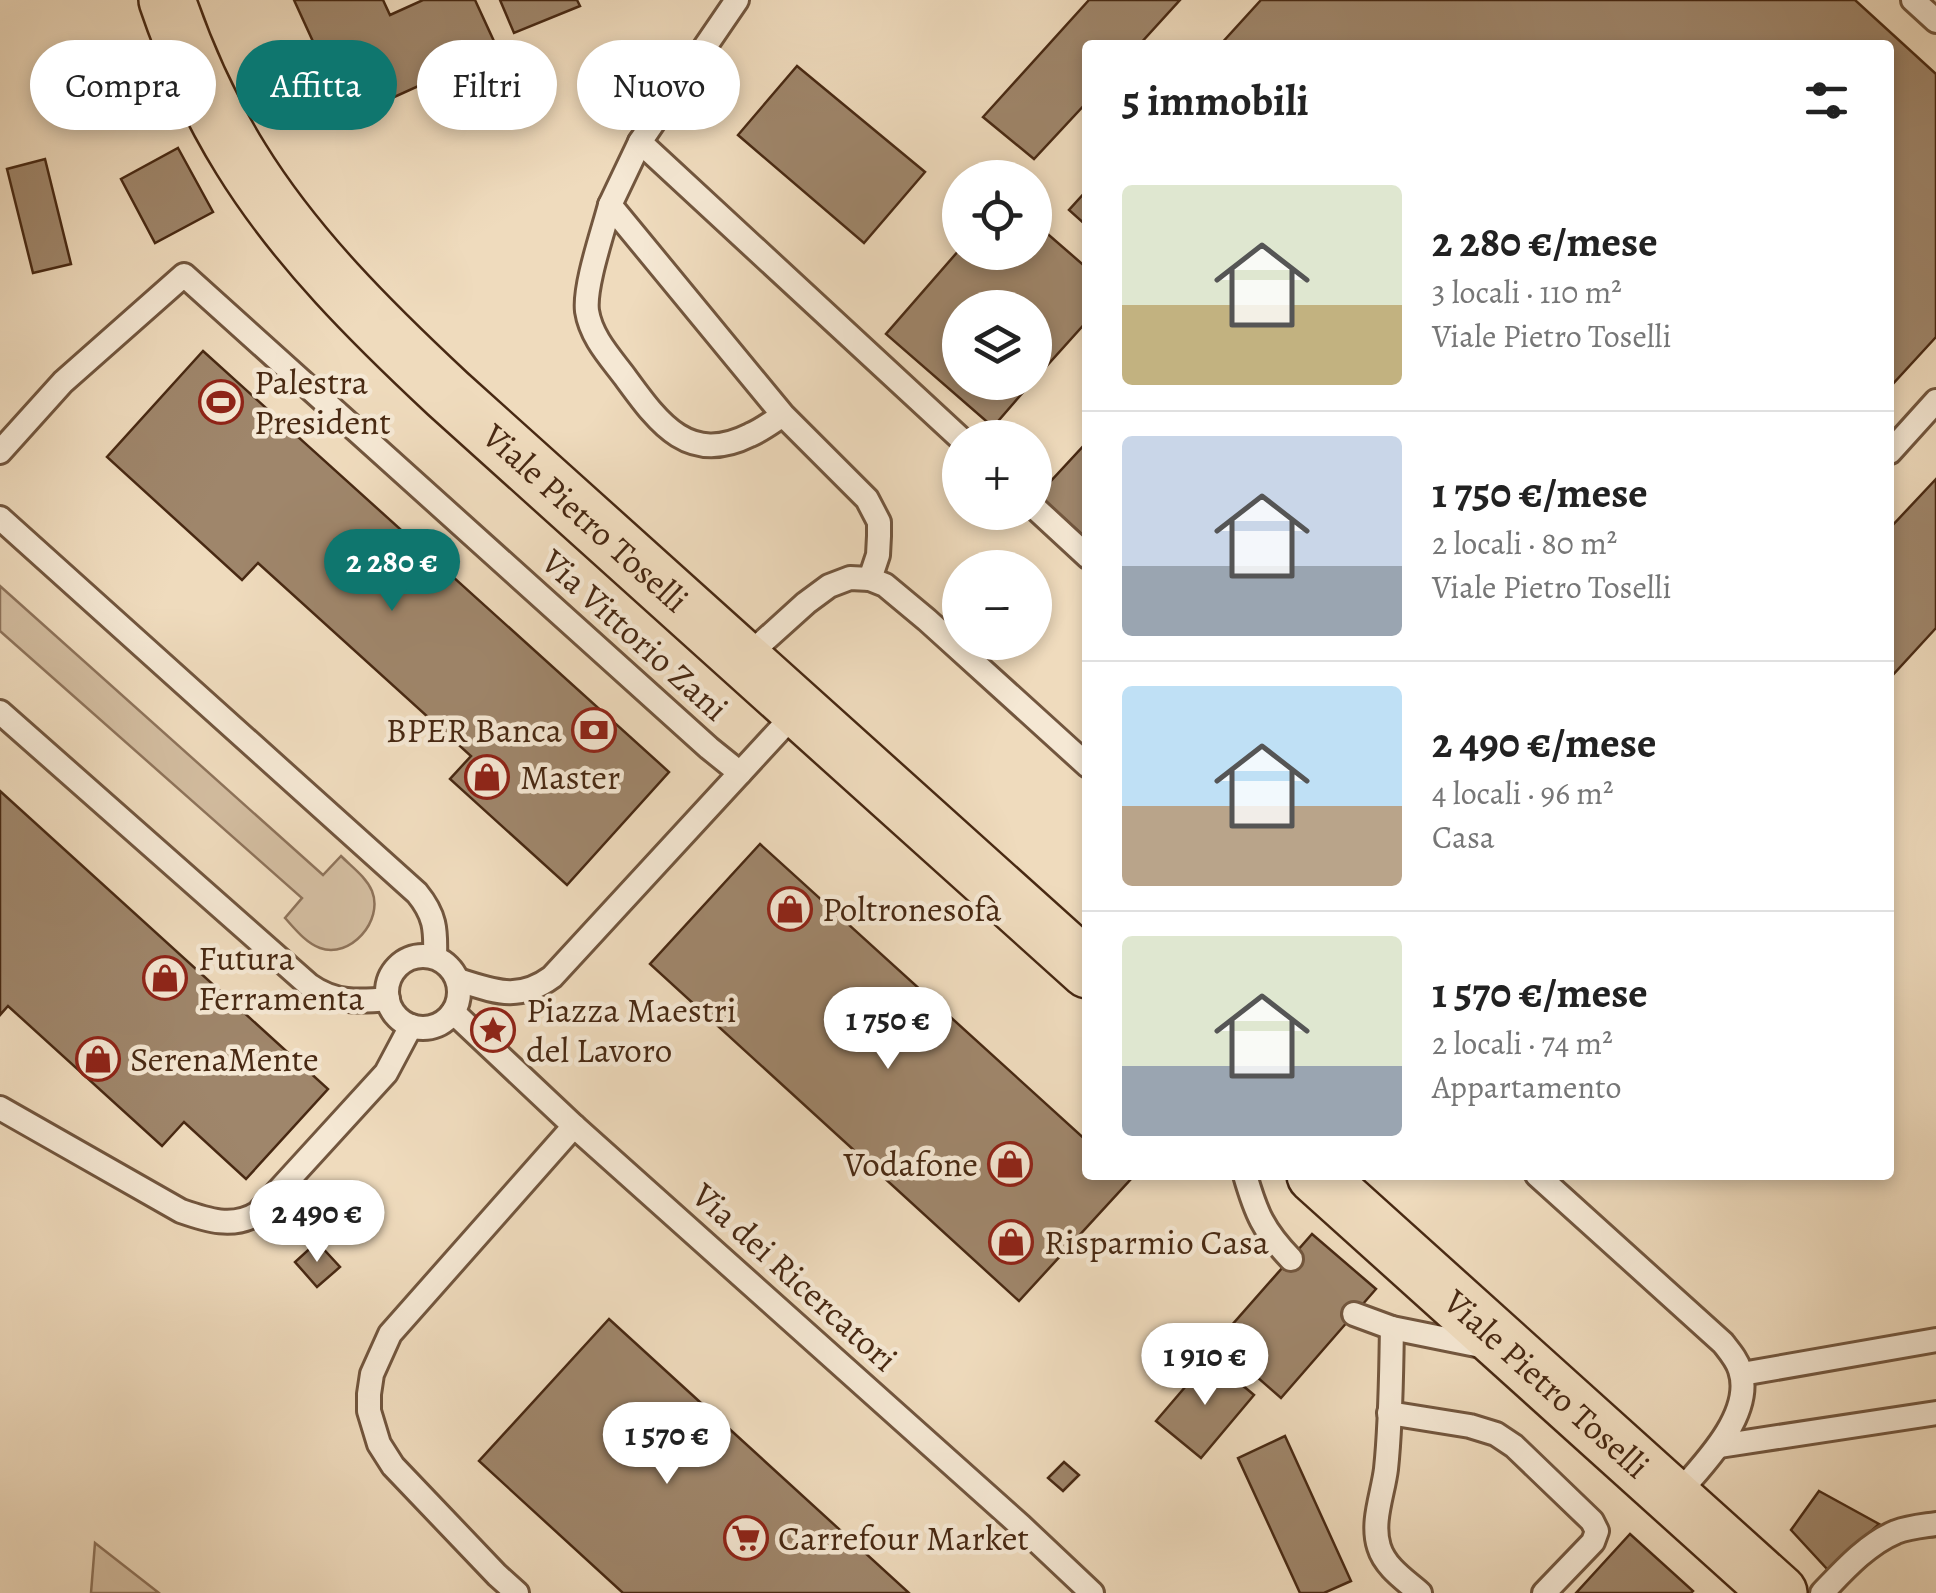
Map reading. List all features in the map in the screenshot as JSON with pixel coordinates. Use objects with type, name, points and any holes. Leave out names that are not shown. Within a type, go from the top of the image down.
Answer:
[{"type":"main road","name":"Viale Pietro Toselli","points":[[167,0],[200,83],[254,179],[317,260],[374,324],[1082,965]]},
{"type":"main road","name":"Viale Pietro Toselli","points":[[1320,1180],[1780,1593]]},
{"type":"lane","points":[[737,0],[640,142],[610,205],[586,308],[594,336],[652,413],[676,436],[696,444],[714,445],[748,436],[783,415]]},
{"type":"lane","points":[[1913,0],[1936,21]]},
{"type":"lane","points":[[640,142],[942,421]]},
{"type":"lane","points":[[610,205],[783,415],[867,498],[880,536],[870,579]]},
{"type":"lane","name":"Via Vittorio Zani","points":[[0,452],[62,382],[184,275],[740,774]]},
{"type":"lane","points":[[1894,448],[1936,401]]},
{"type":"lane","points":[[0,518],[417,893],[426,904],[436,932],[434,957]]},
{"type":"lane","points":[[1052,523],[1082,551]]},
{"type":"lane","points":[[744,660],[806,602],[829,586],[850,578],[870,579],[885,585],[927,620],[1082,761]]},
{"type":"lane","points":[[458,980],[504,993],[528,991],[552,978],[799,709]]},
{"type":"lane","points":[[0,712],[309,985],[344,1000],[388,998]]},
{"type":"lane","points":[[434,957],[445,962],[458,980],[460,991],[454,1012],[434,1026],[411,1026],[392,1010],[388,986],[392,974],[410,958],[434,957]]},
{"type":"lane","name":"Via dei Ricercatori","points":[[454,1012],[574,1126],[1092,1593]]},
{"type":"lane","points":[[0,1108],[181,1210],[204,1219],[237,1222],[258,1213],[386,1073],[411,1026]]},
{"type":"lane","points":[[517,1593],[394,1466],[380,1444],[369,1411],[372,1374],[390,1334],[574,1126]]},
{"type":"lane","points":[[1246,1180],[1270,1238],[1290,1259]]},
{"type":"lane","points":[[1544,1180],[1724,1343],[1742,1374],[1742,1391],[1731,1425],[1673,1499]]},
{"type":"lane","points":[[1354,1314],[1392,1328],[1510,1352]]},
{"type":"lane","points":[[1392,1328],[1386,1472],[1378,1544],[1384,1559],[1420,1593]]},
{"type":"lane","points":[[1742,1374],[1936,1340]]},
{"type":"lane","points":[[1389,1412],[1496,1434],[1514,1446],[1592,1520],[1597,1531],[1593,1542],[1544,1593]]},
{"type":"lane","points":[[1718,1446],[1936,1413]]},
{"type":"lane","points":[[1822,1593],[1854,1561],[1894,1532],[1936,1524]]},
{"type":"shaded area","points":[[0,586],[323,875],[341,856],[358,872],[372,891],[374,903],[369,925],[362,935],[353,943],[331,950],[315,946],[301,935],[285,918],[302,898],[0,631]]},
{"type":"shaded area","points":[[95,1543],[159,1593],[91,1593]]},
{"type":"building","points":[[294,0],[383,0],[390,15],[423,0],[475,0],[493,40],[417,40],[417,87],[397,96],[397,40],[312,40]]},
{"type":"building","points":[[500,0],[577,0],[580,6],[514,33]]},
{"type":"building","points":[[1089,0],[1180,0],[1144,40],[1082,40],[1082,107],[1034,159],[983,117]]},
{"type":"building","points":[[1261,0],[1855,0],[1936,74],[1936,337],[1894,383],[1894,40],[1225,40]]},
{"type":"building","points":[[797,66],[925,172],[864,243],[738,135]]},
{"type":"building","points":[[178,148],[213,212],[155,243],[121,179]]},
{"type":"building","points":[[45,159],[71,264],[33,273],[7,169]]},
{"type":"building","points":[[1082,196],[1082,222],[1069,210]]},
{"type":"building","points":[[1052,238],[1082,264],[1082,327],[1052,360],[1052,290],[942,290],[942,383],[886,334],[942,270],[1052,270]]},
{"type":"building","points":[[203,351],[669,772],[567,885],[450,779],[471,756],[258,563],[242,580],[107,457]]},
{"type":"building","points":[[962,400],[1016,400],[999,420],[985,420]]},
{"type":"building","points":[[1082,447],[1082,535],[1052,508],[1052,480]]},
{"type":"building","points":[[1936,479],[1936,628],[1894,674],[1894,524]]},
{"type":"building","points":[[0,791],[328,1089],[246,1179],[184,1122],[162,1146],[8,1006],[0,1015]]},
{"type":"building","points":[[760,844],[1082,1137],[1082,1180],[1130,1180],[1019,1301],[650,964]]},
{"type":"building","points":[[1312,1234],[1376,1289],[1281,1398],[1217,1342]]},
{"type":"building","points":[[317,1242],[340,1267],[317,1287],[295,1262]]},
{"type":"building","points":[[609,1319],[909,1593],[623,1593],[479,1461]]},
{"type":"building","points":[[1210,1358],[1254,1395],[1201,1458],[1156,1421]]},
{"type":"building","points":[[1285,1436],[1351,1581],[1324,1593],[1300,1593],[1238,1458]]},
{"type":"building","points":[[1064,1462],[1079,1475],[1063,1491],[1048,1478]]},
{"type":"building","points":[[1819,1491],[1879,1524],[1828,1570],[1791,1530]]},
{"type":"building","points":[[1630,1534],[1693,1591],[1576,1593]]},
{"type":"place","name":"Palestra President","points":[[221,402]]},
{"type":"place","name":"BPER Banca","points":[[594,730]]},
{"type":"place","name":"Master","points":[[487,777]]},
{"type":"place","name":"Poltronesofà","points":[[790,909]]},
{"type":"place","name":"Futura Ferramenta","points":[[165,978]]},
{"type":"place","name":"Piazza Maestri del Lavoro","points":[[493,1030]]},
{"type":"place","name":"SerenaMente","points":[[98,1059]]},
{"type":"place","name":"Vodafone","points":[[1010,1164]]},
{"type":"place","name":"Risparmio Casa","points":[[1011,1242]]},
{"type":"place","name":"Carrefour Market","points":[[746,1538]]}]
